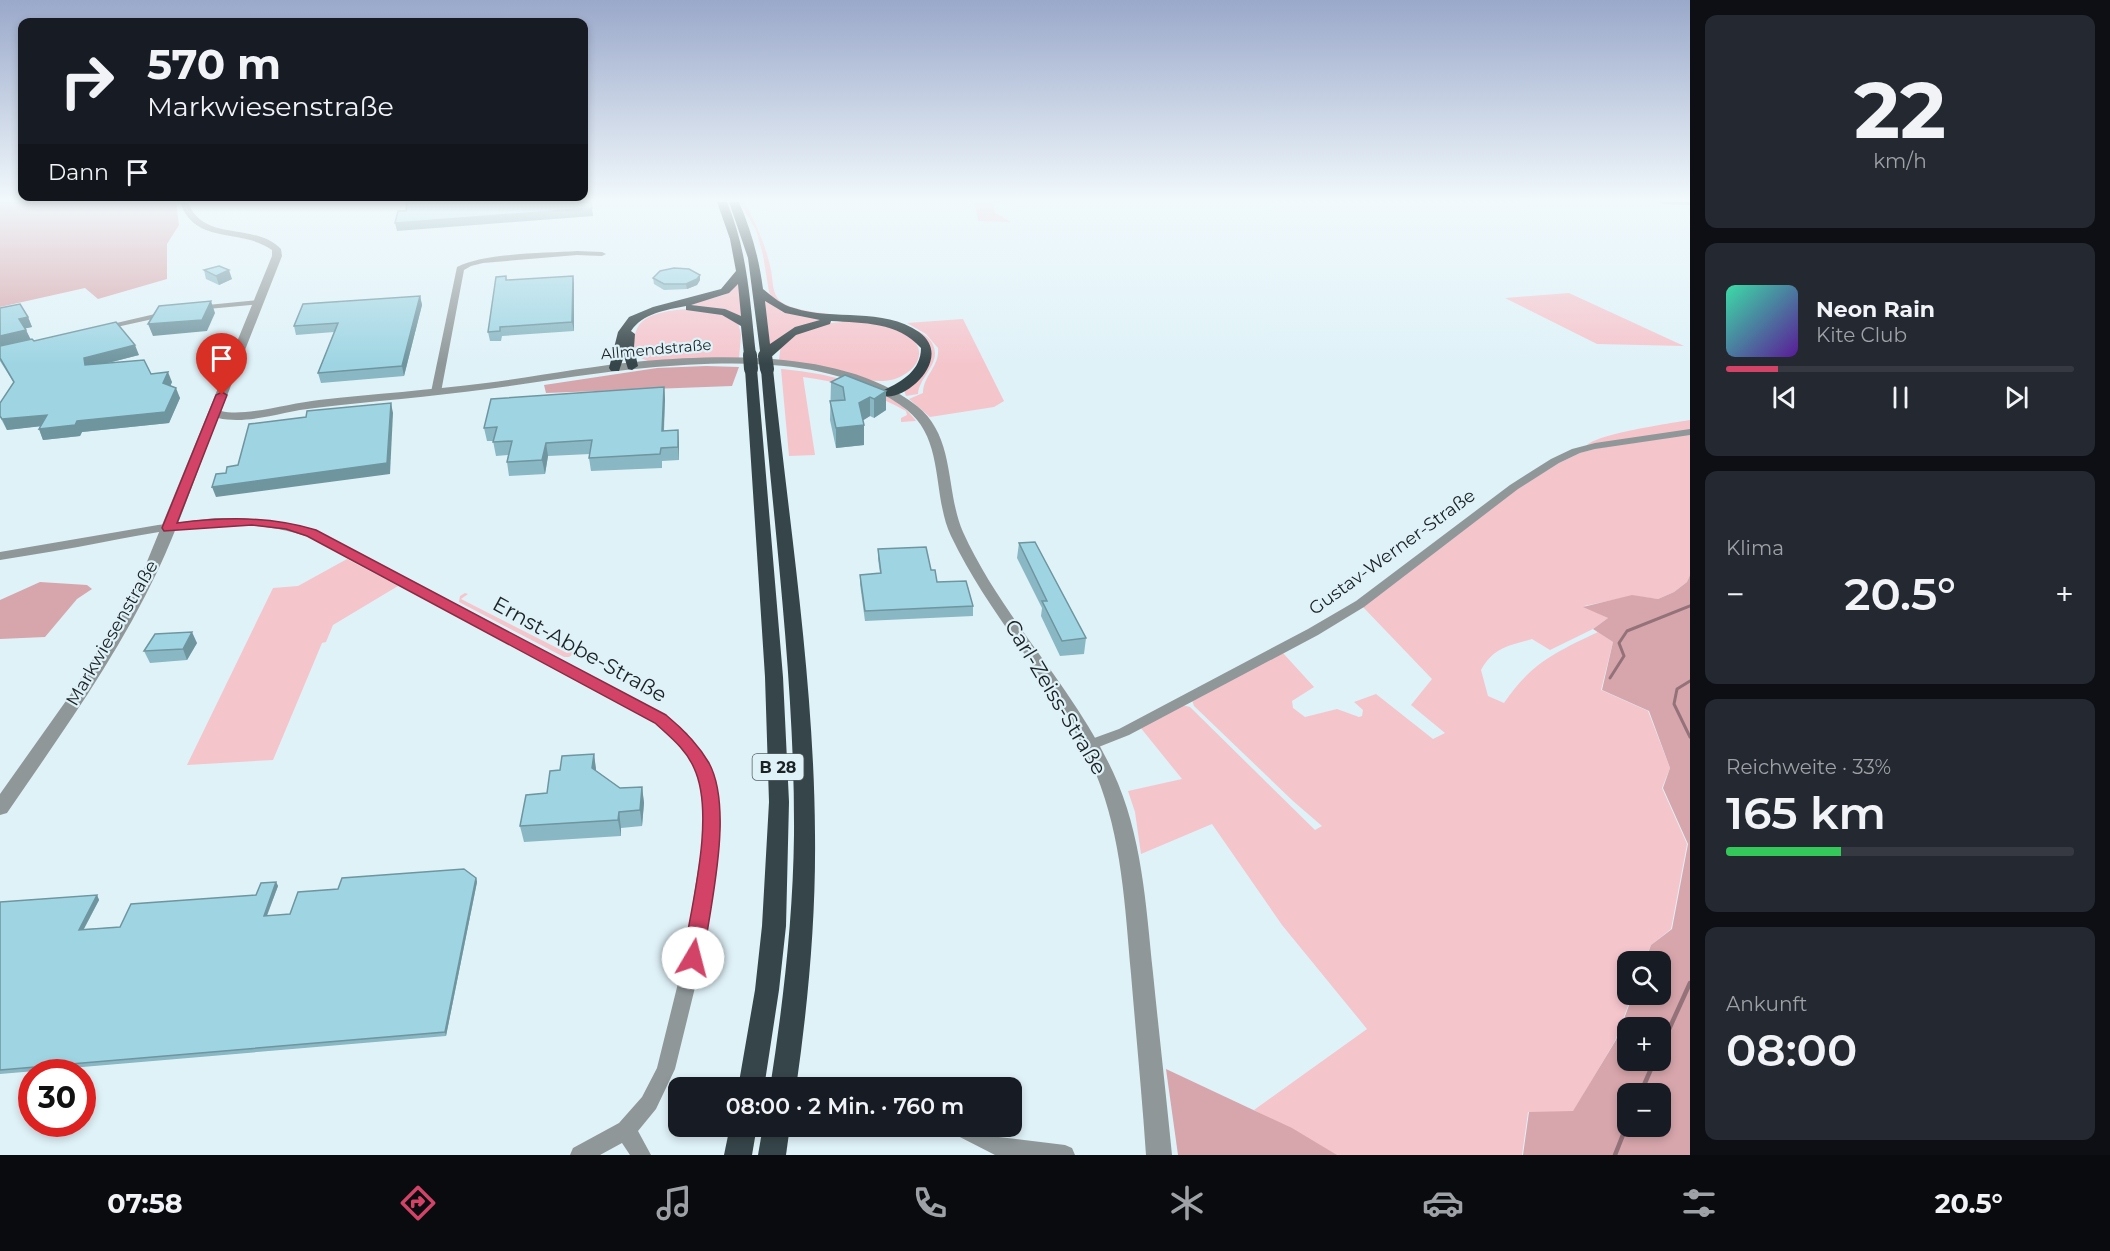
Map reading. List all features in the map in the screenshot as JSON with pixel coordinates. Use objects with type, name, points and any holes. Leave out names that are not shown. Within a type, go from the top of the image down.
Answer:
[{"type":"highway","name":"B 28","points":[[739,256],[748,325],[774,677],[779,802],[774,926],[766,1000],[753,1077]]},
{"type":"highway","name":"B 28","points":[[752,256],[766,360],[796,676],[804,800],[802,926],[785,1077]]},
{"type":"highway","points":[[615,368],[625,331],[636,318],[653,311],[720,293],[732,286],[742,270]]},
{"type":"highway","points":[[758,290],[781,308],[792,312],[817,317],[885,323],[916,336],[927,347],[926,360],[913,378],[884,390]]},
{"type":"highway","points":[[632,366],[628,348],[630,330],[637,322],[651,314],[677,308],[700,308],[725,312],[748,325]]},
{"type":"highway","points":[[766,360],[784,336],[819,323],[857,321],[893,327],[919,342],[923,353],[922,359],[884,390]]},
{"type":"highway","points":[[738,1155],[742,1137]]},
{"type":"highway","points":[[772,1155],[775,1137]]},
{"type":"street","name":"Markwiesenstraße","points":[[0,808],[99,662],[151,569],[277,256]]},
{"type":"street","points":[[436,392],[459,269],[483,261],[543,256]]},
{"type":"street","points":[[187,310],[258,302]]},
{"type":"street","points":[[94,329],[177,311]]},
{"type":"street","name":"Allmendstraße","points":[[215,412],[436,392],[615,368],[697,361],[768,363],[823,370],[884,390]]},
{"type":"street","name":"Carl-Zeiss-Straße","points":[[884,390],[916,412],[934,433],[939,449],[949,510],[956,531],[991,592],[1091,745],[1113,794],[1131,867],[1159,1155]]},
{"type":"street","name":"Allmendstraße","points":[[215,412],[221,416],[244,415],[287,407]]},
{"type":"street","points":[[204,441],[225,424],[244,415]]},
{"type":"street","name":"Gustav-Werner-Straße","points":[[1091,745],[1140,724],[1313,632],[1360,604],[1514,487],[1555,461],[1595,446],[1690,432]]},
{"type":"street","name":"Ernst-Abbe-Straße","points":[[0,556],[212,523],[252,522],[287,526],[312,533],[660,719],[681,737],[702,766],[711,795],[713,825],[693,958],[666,1069],[649,1103],[626,1130]]},
{"type":"street","points":[[580,1155],[626,1130],[641,1155]]},
{"type":"street","points":[[980,1137],[997,1146],[1065,1155]]},
{"type":"shaded area","points":[[0,256],[167,256],[167,279],[98,299],[85,288],[0,307]]},
{"type":"shaded area","points":[[763,256],[768,256],[769,260],[777,298],[794,308],[893,323],[915,329],[929,339],[935,353],[918,394],[906,396],[904,390],[930,360],[909,329],[789,309],[773,299],[769,292]]},
{"type":"shaded area","points":[[741,280],[744,318],[720,309],[687,305],[724,295]]},
{"type":"shaded area","points":[[1569,293],[1684,346],[1597,344],[1505,298]]},
{"type":"shaded area","points":[[765,299],[825,319],[791,330],[770,347]]},
{"type":"shaded area","points":[[687,309],[712,310],[738,322],[741,335],[739,358],[648,361],[636,356],[635,333],[645,319],[663,312]]},
{"type":"shaded area","points":[[963,319],[1004,401],[994,407],[930,417],[909,399],[923,393],[938,354],[938,348],[926,334],[907,323]]},
{"type":"shaded area","points":[[844,322],[882,325],[903,332],[913,340],[918,348],[919,356],[916,363],[903,376],[876,381],[823,367],[779,360],[781,343],[788,338],[819,325]]},
{"type":"shaded area","points":[[739,367],[732,386],[546,393],[544,385],[657,368]]},
{"type":"shaded area","points":[[781,369],[815,373],[873,390],[905,409],[916,421],[901,422],[901,418],[907,415],[906,411],[882,399],[843,385],[803,377],[815,455],[789,456]]},
{"type":"shaded area","points":[[1690,420],[1690,430],[1586,446],[1618,433]]},
{"type":"shaded area","points":[[1690,434],[1690,575],[1687,582],[1674,592],[1658,599],[1632,596],[1584,606],[1608,618],[1593,629],[1550,650],[1532,639],[1502,648],[1491,656],[1481,670],[1488,696],[1504,703],[1535,668],[1569,646],[1598,632],[1613,642],[1601,690],[1648,711],[1670,768],[1662,788],[1687,844],[1671,929],[1651,945],[1648,951],[1617,951],[1617,1005],[1628,1005],[1624,1017],[1617,1017],[1615,1041],[1573,1112],[1528,1112],[1522,1155],[1336,1155],[1254,1110],[1367,1029],[1282,925],[1212,824],[1141,854],[1135,812],[1128,791],[1182,779],[1140,727],[1182,705],[1190,707],[1315,830],[1322,826],[1194,706],[1192,700],[1283,653],[1314,687],[1292,701],[1293,708],[1305,717],[1337,709],[1359,717],[1362,716],[1363,710],[1354,702],[1376,694],[1433,739],[1445,733],[1411,705],[1432,679],[1363,607],[1517,489],[1559,463],[1598,448]]},
{"type":"shaded area","points":[[347,559],[398,586],[333,625],[326,642],[322,643],[273,760],[187,765],[273,588],[298,586]]},
{"type":"shaded area","points":[[1690,575],[1690,1155],[1523,1155],[1529,1112],[1573,1111],[1617,1037],[1617,1071],[1671,1071],[1671,1017],[1625,1017],[1629,1005],[1671,1005],[1671,951],[1649,951],[1651,945],[1672,929],[1688,844],[1663,788],[1670,768],[1649,711],[1602,690],[1613,642],[1593,629],[1608,618],[1583,607],[1632,595],[1658,599],[1674,592],[1687,582]]},
{"type":"shaded area","points":[[40,582],[87,585],[92,589],[77,599],[45,637],[0,639],[0,600]]},
{"type":"shaded area","points":[[468,594],[461,599],[567,653],[573,649],[576,652],[569,657],[564,657],[459,602],[460,596]]},
{"type":"shaded area","points":[[1166,1069],[1292,1128],[1337,1155],[1178,1155]]},
{"type":"building","points":[[219,266],[229,270],[216,276],[204,270]]},
{"type":"building","points":[[674,268],[689,269],[700,275],[686,284],[664,284],[653,278],[660,271]]},
{"type":"building","points":[[506,276],[506,280],[573,276],[572,322],[500,327],[500,331],[488,332],[496,277]]},
{"type":"building","points":[[420,296],[402,366],[318,373],[338,323],[294,326],[303,304]]},
{"type":"building","points":[[211,301],[202,320],[148,324],[159,306]]},
{"type":"building","points":[[20,304],[28,317],[19,319],[26,330],[0,336],[0,308]]},
{"type":"building","points":[[116,322],[135,345],[84,358],[85,365],[144,360],[151,374],[168,372],[163,383],[176,388],[165,412],[77,421],[75,425],[39,429],[47,415],[2,419],[0,403],[14,382],[0,358],[0,346],[32,339],[34,341]]},
{"type":"building","points":[[845,375],[886,391],[874,399],[870,397],[859,403],[864,425],[836,428],[830,401],[845,400],[843,387],[831,382]]},
{"type":"building","points":[[664,387],[662,431],[678,430],[678,447],[661,448],[660,454],[589,458],[592,440],[546,443],[542,460],[507,462],[512,441],[493,442],[497,427],[484,428],[491,399]]},
{"type":"building","points":[[391,403],[387,463],[212,487],[216,474],[226,473],[227,467],[238,465],[249,424],[306,417],[307,411]]},
{"type":"building","points":[[1035,542],[1086,638],[1062,641],[1042,601],[1047,601],[1019,543]]},
{"type":"building","points":[[926,547],[931,570],[935,570],[937,582],[966,581],[973,606],[865,611],[860,575],[881,573],[878,549]]},
{"type":"building","points":[[192,632],[183,649],[144,651],[155,634]]},
{"type":"building","points":[[594,754],[592,768],[620,788],[642,787],[640,810],[619,812],[618,820],[520,826],[526,795],[547,793],[550,771],[560,770],[562,756]]},
{"type":"building","points":[[464,869],[476,878],[445,1032],[96,1062],[96,1059],[18,1059],[18,1068],[0,1070],[0,902],[97,895],[79,930],[120,927],[131,904],[256,895],[261,883],[276,882],[264,916],[290,914],[298,892],[338,889],[342,878]]},
{"type":"waterway","points":[[1610,678],[1624,656],[1619,643],[1627,631],[1690,606]]},
{"type":"waterway","points":[[1690,681],[1677,689],[1674,704],[1690,737]]},
{"type":"waterway","points":[[1671,1025],[1690,983]]},
{"type":"waterway","points":[[1645,1083],[1650,1071]]},
{"type":"waterway","points":[[1615,1155],[1622,1137]]},
{"type":"route","points":[[222,395],[169,528],[198,524],[252,522],[277,524],[312,533],[513,638],[660,719],[681,737],[702,766],[711,795],[713,825],[693,958]]}]
